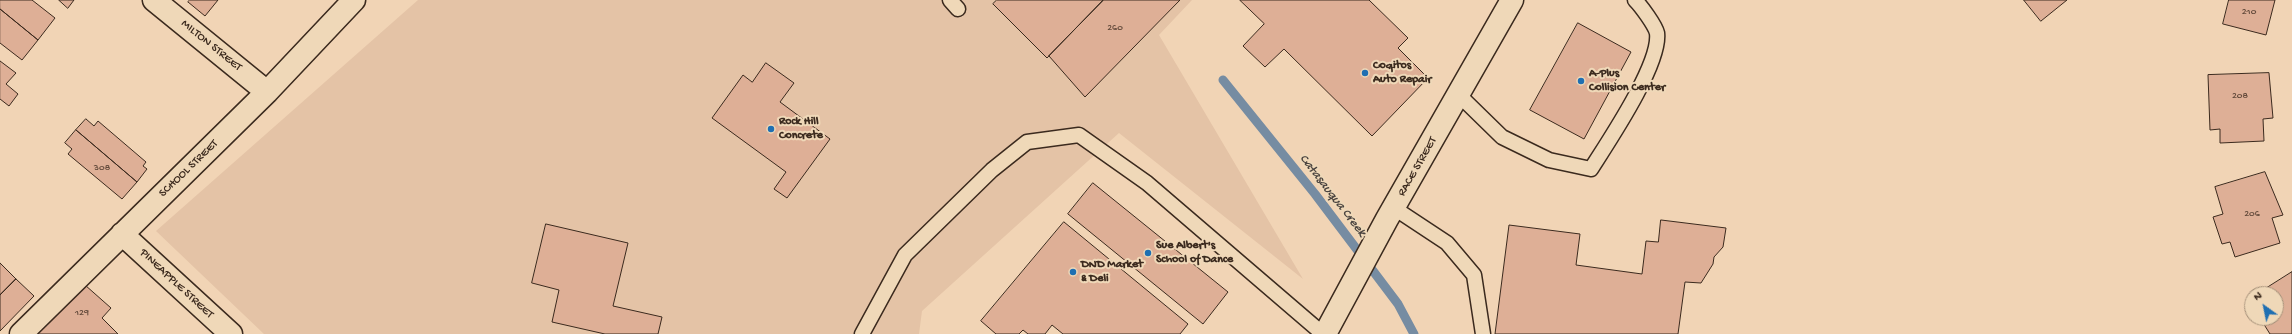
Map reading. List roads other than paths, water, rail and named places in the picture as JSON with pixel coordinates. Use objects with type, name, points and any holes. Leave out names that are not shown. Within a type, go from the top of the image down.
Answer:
[{"type":"street","name":"MILTON STREET","points":[[154,0],[267,92]]},
{"type":"street","name":"SCHOOL STREET","points":[[21,334],[267,92],[354,0]]},
{"type":"street","name":"RACE STREET","points":[[1324,334],[1390,214],[1512,0]]},
{"type":"street","name":"PINEAPPLE STREET","points":[[122,234],[231,334]]},
{"type":"lane","points":[[1458,94],[1502,137],[1549,160],[1591,169],[1621,123],[1652,61],[1657,33],[1642,6],[1635,0]]},
{"type":"lane","points":[[862,334],[904,255],[992,170],[1027,142],[1079,135],[1147,183],[1324,334]]},
{"type":"lane","points":[[1390,214],[1447,243],[1474,275],[1483,334]]},
{"type":"waterway","name":"Catasauqua Creek","points":[[1223,80],[1315,194],[1398,304],[1414,334]]},
{"type":"place","name":"Coqitos Auto Repair","points":[[1365,73]]},
{"type":"place","name":"A-Plus Collision Center","points":[[1581,81]]},
{"type":"place","name":"Rock Hill Concrete","points":[[771,129]]},
{"type":"place","name":"Sue Albert's School of Dance","points":[[1148,253]]},
{"type":"place","name":"DND Market & Deli","points":[[1073,272]]}]
